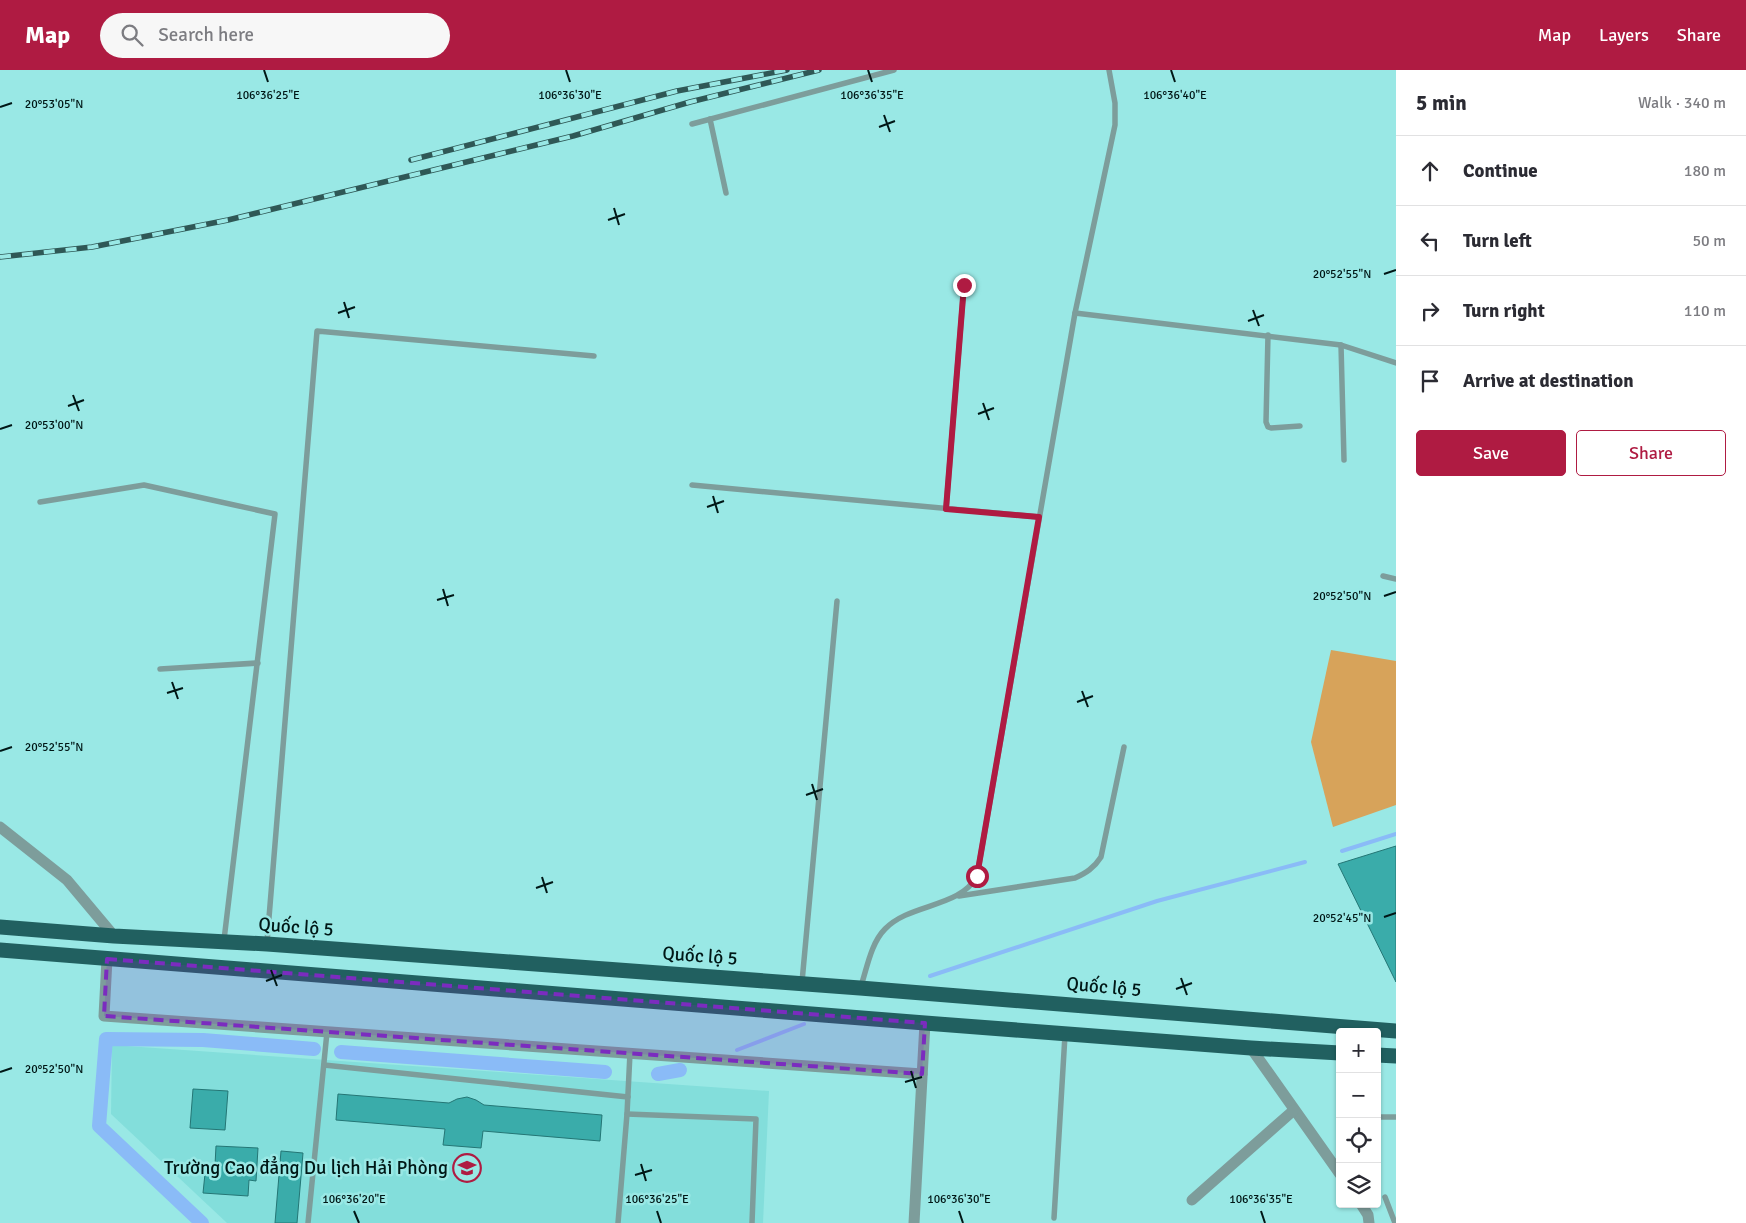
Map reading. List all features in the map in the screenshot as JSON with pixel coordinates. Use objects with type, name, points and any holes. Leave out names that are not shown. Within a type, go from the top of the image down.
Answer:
[{"type":"highway","name":"Quốc lộ 5","points":[[0,927],[114,936],[267,944],[860,988],[1396,1031]]},
{"type":"highway","points":[[0,950],[925,1023],[1336,1053]]},
{"type":"highway","points":[[1381,1055],[1396,1056]]},
{"type":"street","points":[[0,828],[67,880],[114,936]]},
{"type":"street","points":[[107,959],[104,1016],[922,1074]]},
{"type":"street","points":[[914,1223],[925,1023]]},
{"type":"street","points":[[1251,1048],[1336,1168]]},
{"type":"street","points":[[1192,1200],[1294,1110]]},
{"type":"street","points":[[1364,1208],[1368,1215],[1369,1223]]},
{"type":"lane","points":[[692,124],[894,70]]},
{"type":"lane","points":[[954,897],[973,884],[977,876],[1076,313],[1115,126],[1115,103],[1109,70]]},
{"type":"lane","points":[[710,120],[726,192]]},
{"type":"lane","points":[[946,509],[964,285]]},
{"type":"lane","points":[[1076,313],[1341,345],[1396,363]]},
{"type":"lane","points":[[267,944],[317,331],[594,356]]},
{"type":"lane","points":[[1268,335],[1266,422],[1268,427],[1271,428],[1300,426]]},
{"type":"lane","points":[[1341,345],[1344,460]]},
{"type":"lane","points":[[40,502],[144,485],[275,514],[224,942]]},
{"type":"lane","points":[[692,485],[1039,517]]},
{"type":"lane","points":[[1383,576],[1396,579]]},
{"type":"lane","points":[[802,984],[838,601]]},
{"type":"lane","points":[[160,668],[258,663]]},
{"type":"lane","points":[[860,988],[877,940],[884,929],[905,914],[954,897],[1075,878],[1087,873],[1096,866],[1101,857],[1124,747]]},
{"type":"lane","points":[[308,1223],[327,1032]]},
{"type":"lane","points":[[1054,1218],[1065,1033]]},
{"type":"lane","points":[[618,1223],[630,1053]]},
{"type":"lane","points":[[324,1065],[628,1098]]},
{"type":"lane","points":[[627,1114],[756,1119],[752,1223]]},
{"type":"lane","points":[[1381,1117],[1396,1117]]},
{"type":"lane","points":[[1385,1198],[1395,1223]]},
{"type":"highlighted area","points":[[107,959],[925,1023],[922,1074],[104,1016]]},
{"type":"shaded area","points":[[1331,650],[1396,661],[1396,805],[1333,827],[1311,742]]},
{"type":"shaded area","name":"Trường Cao đẳng Du lịch Hải Phòng","points":[[112,1045],[769,1091],[763,1223],[227,1223],[111,1114]]},
{"type":"building","points":[[1396,846],[1396,982],[1338,864]]},
{"type":"building","points":[[193,1089],[228,1091],[225,1130],[190,1128]]},
{"type":"building","points":[[338,1094],[449,1103],[467,1097],[484,1105],[602,1115],[600,1141],[483,1131],[481,1148],[443,1145],[445,1129],[336,1120]]},
{"type":"building","points":[[216,1146],[258,1148],[256,1181],[249,1180],[248,1196],[203,1193],[206,1164],[215,1165]]},
{"type":"building","points":[[281,1151],[303,1153],[297,1223],[275,1223]]},
{"type":"waterway","points":[[1342,851],[1396,834]]},
{"type":"waterway","points":[[930,976],[1157,901],[1305,862]]},
{"type":"waterway","points":[[737,1050],[804,1024]]},
{"type":"waterway","points":[[202,1223],[99,1126],[106,1039],[203,1040],[314,1049]]},
{"type":"waterway","points":[[341,1052],[605,1072]]},
{"type":"waterway","points":[[658,1074],[680,1070]]},
{"type":"railway","points":[[411,160],[677,91],[787,70]]},
{"type":"railway","points":[[0,257],[92,247],[228,220],[573,136],[690,102],[819,70]]},
{"type":"place","name":"Trường Cao đẳng Du lịch Hải Phòng","points":[[467,1168]]},
{"type":"route","points":[[964,285],[946,509],[1039,517],[977,876]]}]
